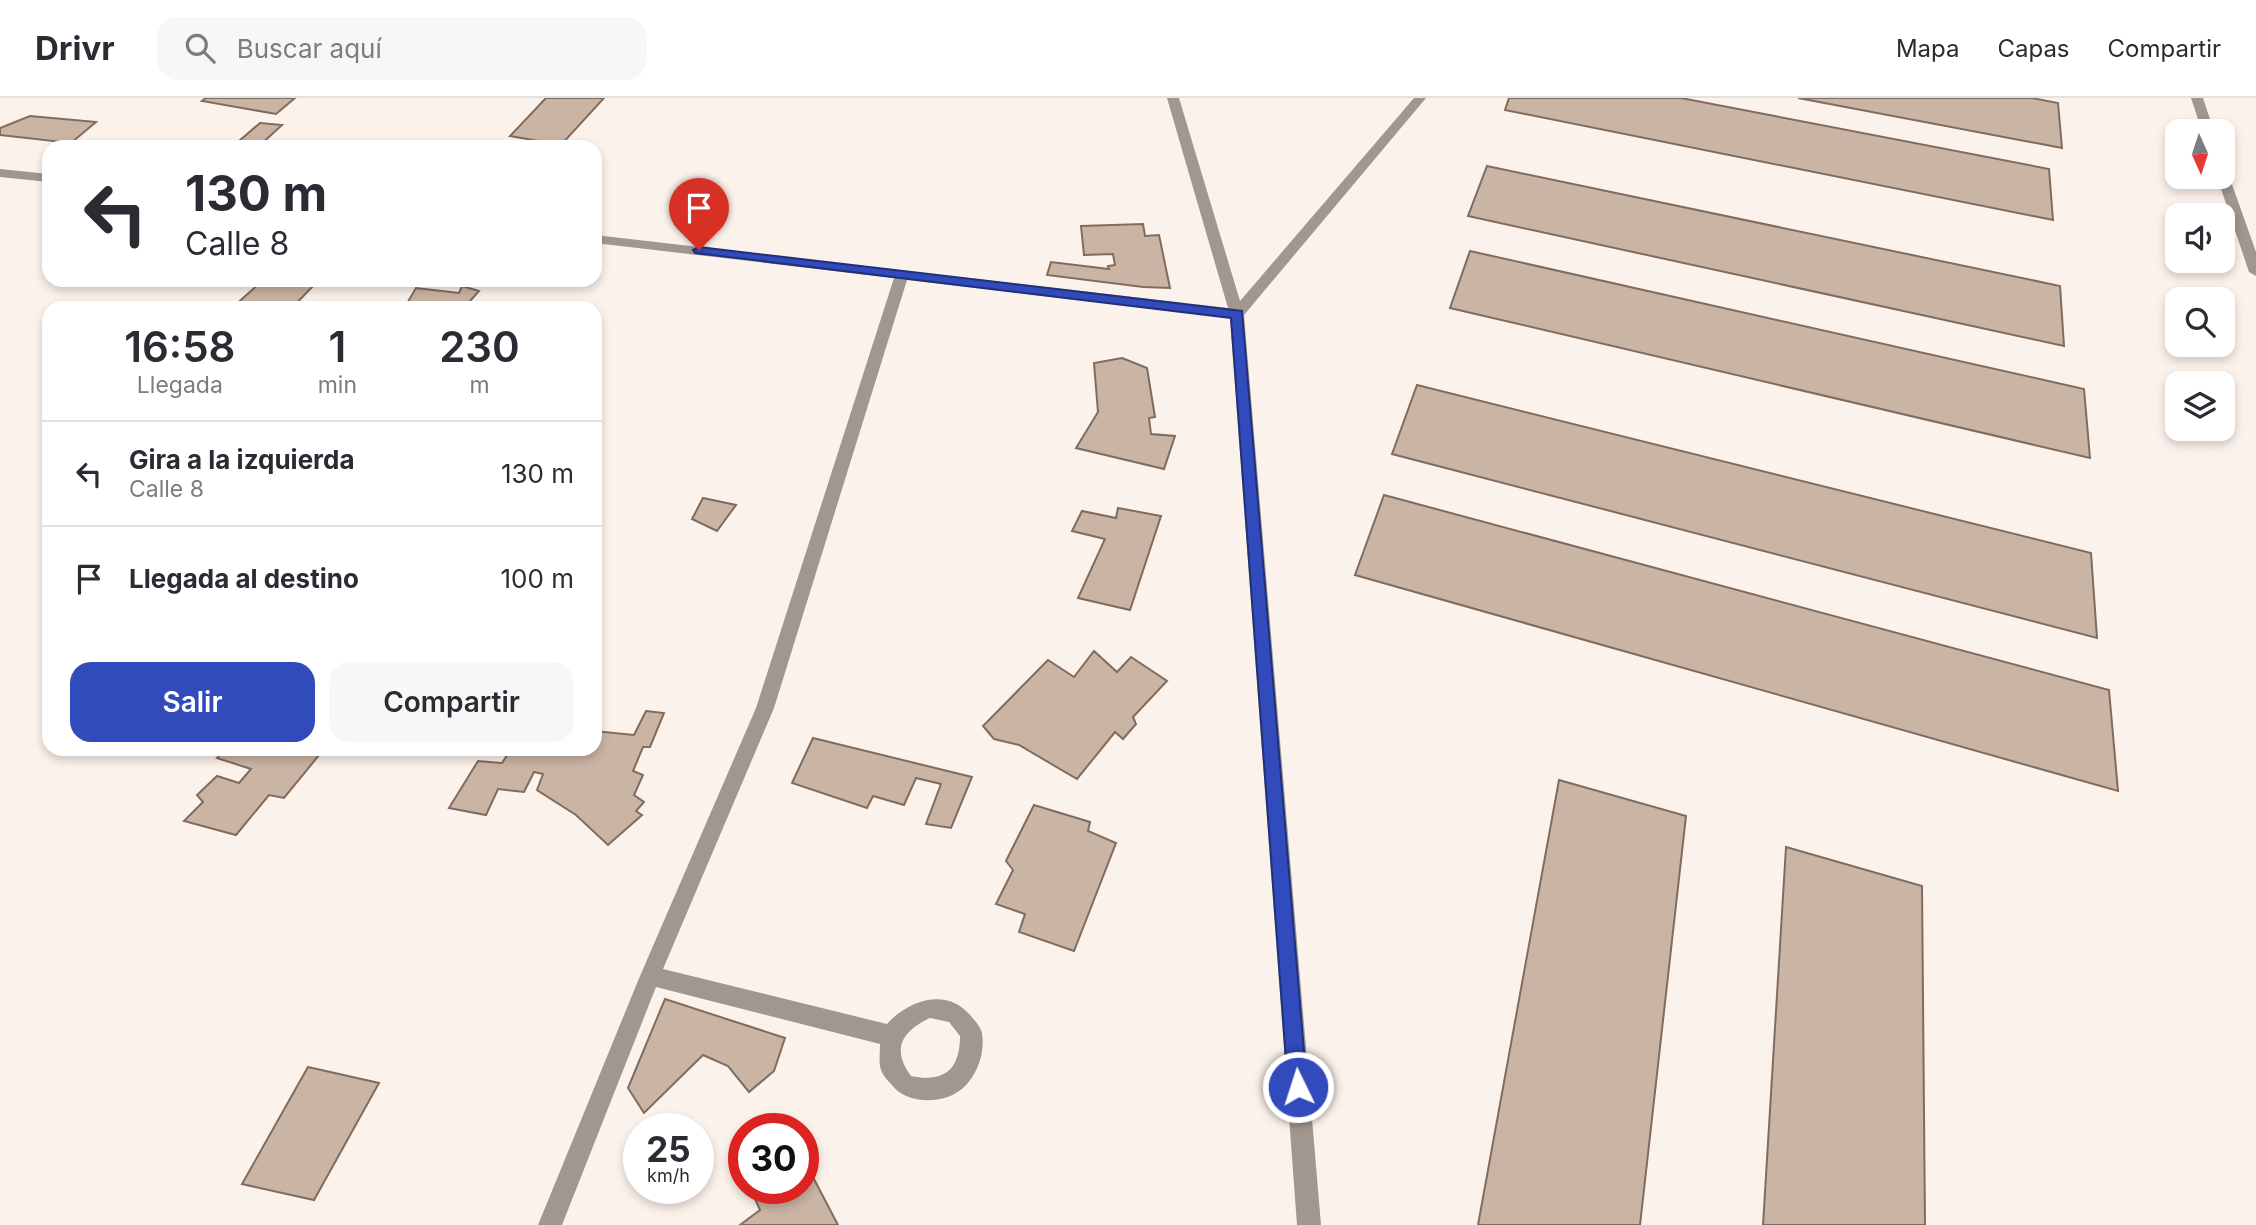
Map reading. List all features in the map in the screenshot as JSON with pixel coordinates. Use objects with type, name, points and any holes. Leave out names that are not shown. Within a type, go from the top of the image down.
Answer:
[{"type":"street","points":[[1173,98],[1237,314],[1308,1225]]},
{"type":"street","points":[[1237,314],[1420,98]]},
{"type":"street","points":[[2197,98],[2204,119]]},
{"type":"street","points":[[0,173],[42,177]]},
{"type":"street","points":[[2227,189],[2256,272]]},
{"type":"street","points":[[602,240],[1237,314]]},
{"type":"street","points":[[550,1225],[650,976],[765,708],[902,274]]},
{"type":"street","points":[[650,976],[891,1036]]},
{"type":"building","points":[[206,98],[295,98],[276,114],[202,101]]},
{"type":"building","points":[[546,98],[604,98],[566,140],[533,140],[510,136]]},
{"type":"building","points":[[1509,98],[1681,98],[2049,169],[2053,220],[1505,110]]},
{"type":"building","points":[[1798,98],[2032,98],[2058,103],[2062,148]]},
{"type":"building","points":[[30,116],[96,122],[75,140],[0,135],[0,128]]},
{"type":"building","points":[[260,123],[282,125],[266,140],[240,140]]},
{"type":"building","points":[[1487,166],[2060,286],[2064,346],[1468,216]]},
{"type":"building","points":[[1143,224],[1145,236],[1159,235],[1170,288],[1047,275],[1051,262],[1109,269],[1108,266],[1115,265],[1113,254],[1084,255],[1081,226]]},
{"type":"building","points":[[1470,251],[2084,389],[2090,458],[1450,308]]},
{"type":"building","points":[[255,287],[312,287],[299,301],[240,301]]},
{"type":"building","points":[[462,287],[479,291],[470,301],[408,301],[416,288],[459,293]]},
{"type":"building","points":[[1122,358],[1147,368],[1155,417],[1149,418],[1151,434],[1175,436],[1164,469],[1076,448],[1098,412],[1094,363]]},
{"type":"building","points":[[1417,385],[2091,553],[2097,638],[1392,454]]},
{"type":"building","points":[[1384,495],[2109,690],[2118,791],[1355,575]]},
{"type":"building","points":[[703,498],[736,505],[717,531],[692,519]]},
{"type":"building","points":[[1118,508],[1161,516],[1130,610],[1078,598],[1105,539],[1072,531],[1082,511],[1116,518]]},
{"type":"building","points":[[1094,651],[1117,672],[1131,657],[1167,681],[1133,717],[1136,724],[1123,739],[1115,732],[1077,779],[1019,745],[994,739],[983,726],[1048,660],[1074,677]]},
{"type":"building","points":[[646,711],[664,713],[650,747],[643,747],[633,771],[643,775],[634,795],[644,802],[636,811],[642,815],[608,845],[576,815],[537,790],[543,774],[534,772],[524,792],[498,789],[486,815],[449,808],[478,761],[502,763],[506,756],[602,756],[602,732],[634,735]]},
{"type":"building","points":[[813,738],[972,777],[951,828],[926,824],[941,784],[916,778],[904,805],[873,796],[867,808],[792,783]]},
{"type":"building","points":[[318,756],[284,798],[269,795],[236,835],[184,821],[203,802],[197,795],[217,776],[239,783],[251,769],[217,758]]},
{"type":"building","points":[[1559,780],[1686,816],[1640,1225],[1478,1225]]},
{"type":"building","points":[[1034,805],[1090,822],[1088,831],[1116,843],[1074,951],[1019,932],[1025,914],[996,904],[1013,870],[1006,861]]},
{"type":"building","points":[[1786,847],[1922,886],[1925,1225],[1763,1225]]},
{"type":"building","points":[[665,999],[785,1038],[774,1071],[749,1092],[728,1066],[703,1055],[644,1113],[628,1088]]},
{"type":"building","points":[[308,1067],[379,1083],[314,1200],[242,1184]]},
{"type":"building","points":[[819,1189],[838,1225],[740,1225],[760,1210],[757,1204],[819,1204]]},
{"type":"route","points":[[699,250],[1237,314],[1298,1087]]}]
